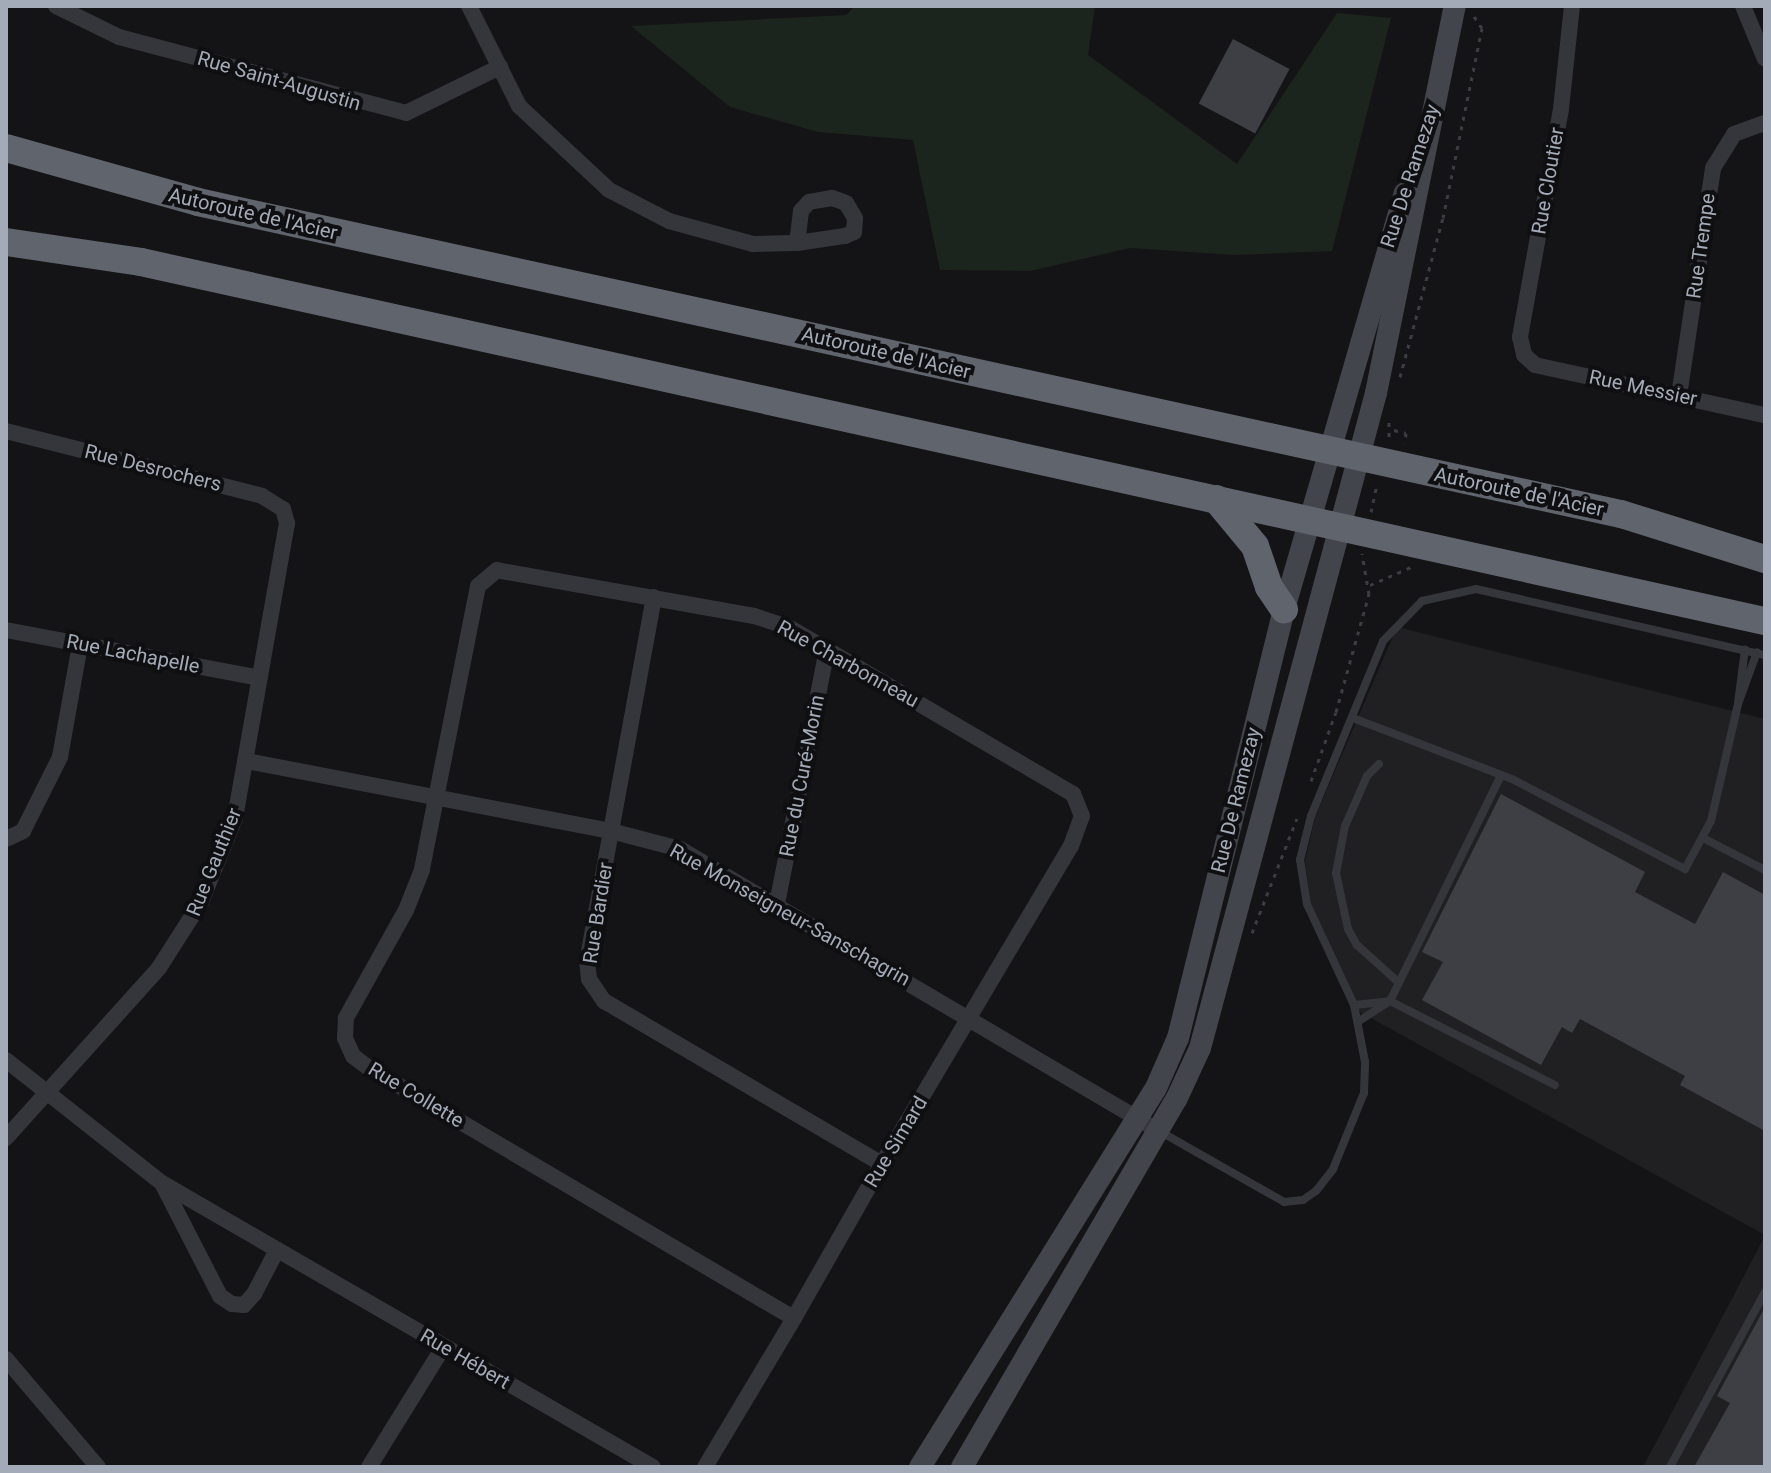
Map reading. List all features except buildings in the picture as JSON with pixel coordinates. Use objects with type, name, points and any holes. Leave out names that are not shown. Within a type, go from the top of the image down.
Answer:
[{"type":"highway","name":"Autoroute de l'Acier","points":[[6,148],[171,196],[1621,514],[1765,559]]},
{"type":"highway","points":[[6,242],[141,262],[1765,621]]},
{"type":"highway","points":[[1216,499],[1255,546],[1269,587],[1284,609]]},
{"type":"street","name":"Rue Saint-Augustin","points":[[56,6],[119,37],[406,113],[500,67]]},
{"type":"street","points":[[469,6],[519,106],[609,190],[669,221],[706,232],[753,244],[797,243]]},
{"type":"street","name":"Rue De Ramezay","points":[[962,1467],[1157,1130],[1200,1048],[1359,458],[1455,6]]},
{"type":"street","name":"Rue Cloutier","points":[[1524,355],[1520,337],[1564,94],[1572,6]]},
{"type":"street","points":[[1743,6],[1765,59]]},
{"type":"street","name":"Rue De Ramezay","points":[[920,1467],[1165,1069],[1186,1014],[1284,609],[1364,319],[1441,82]]},
{"type":"street","name":"Rue Trempe","points":[[1679,396],[1713,168],[1734,134],[1765,123]]},
{"type":"street","name":"Rue Messier","points":[[1524,355],[1535,365],[1765,415]]},
{"type":"street","name":"Rue Desrochers","points":[[6,431],[262,496],[283,509],[287,523]]},
{"type":"street","name":"Rue Gauthier","points":[[6,1138],[182,936],[230,831],[247,761],[287,523]]},
{"type":"street","name":"Rue Charbonneau","points":[[485,575],[514,570],[754,616],[827,649],[1073,794],[1082,816]]},
{"type":"street","name":"Rue Collette","points":[[485,575],[478,586],[422,870],[406,910],[346,1018],[345,1038],[353,1056],[794,1318]]},
{"type":"street","name":"Rue Bardier","points":[[654,597],[587,962],[594,993],[882,1164]]},
{"type":"street","name":"Rue Lachapelle","points":[[6,630],[260,678]]},
{"type":"street","points":[[6,839],[23,831],[43,799],[60,757],[80,645]]},
{"type":"street","name":"Rue du Curé-Morin","points":[[777,904],[827,649]]},
{"type":"street","name":"Rue Monseigneur-Sanschagrin","points":[[247,761],[611,831],[680,849],[971,1016],[1157,1130]]},
{"type":"street","name":"Rue Simard","points":[[705,1467],[1071,846],[1082,816]]},
{"type":"street","name":"Rue Hébert","points":[[6,1060],[162,1183],[653,1467]]},
{"type":"street","name":"Rue Hébert","points":[[162,1183],[220,1296],[232,1304],[244,1305],[254,1294],[277,1250]]},
{"type":"street","points":[[369,1467],[444,1346]]},
{"type":"street","points":[[989,1352],[1021,1368]]},
{"type":"street","points":[[6,1359],[98,1467]]},
{"type":"lane","points":[[1157,1130],[1284,1202],[1303,1200],[1333,1169],[1364,1093],[1359,1021],[1307,904],[1300,860],[1311,816],[1383,641],[1399,620],[1422,601],[1446,593],[1476,589],[1761,654],[1738,704]]},
{"type":"lane","points":[[1353,718],[1501,775],[1630,836],[1681,869],[1688,867],[1703,838],[1738,704],[1745,649]]},
{"type":"lane","points":[[1379,764],[1367,776],[1345,826],[1336,873],[1348,929],[1357,945],[1397,981]]},
{"type":"lane","points":[[1359,1021],[1390,1001],[1397,981],[1501,775]]},
{"type":"lane","points":[[1703,838],[1765,870]]},
{"type":"lane","points":[[1354,1005],[1390,1001],[1555,1085]]},
{"type":"lane","points":[[1670,1467],[1765,1292]]},
{"type":"path","name":"Rue De Ramezay","points":[[1396,387],[1443,218],[1482,28],[1466,6]]},
{"type":"path","points":[[1389,411],[1392,430],[1389,440]]},
{"type":"path","points":[[1392,430],[1406,433],[1405,443]]},
{"type":"path","points":[[1370,518],[1378,483]]},
{"type":"path","points":[[1309,787],[1336,712],[1369,586],[1362,548]]},
{"type":"path","points":[[1369,586],[1407,573],[1415,559]]},
{"type":"path","points":[[1246,945],[1298,814]]},
{"type":"shaded area","points":[[855,6],[1095,6],[1088,55],[1237,164],[1337,13],[1391,18],[1332,251],[1234,255],[1130,248],[1030,271],[940,270],[913,140],[818,132],[730,107],[631,26],[846,15]]},
{"type":"shaded area","points":[[1397,627],[1765,719],[1765,1235],[1358,1011],[1311,904],[1305,862],[1315,817]]},
{"type":"shaded area","points":[[1765,1236],[1765,1467],[1643,1467]]}]
